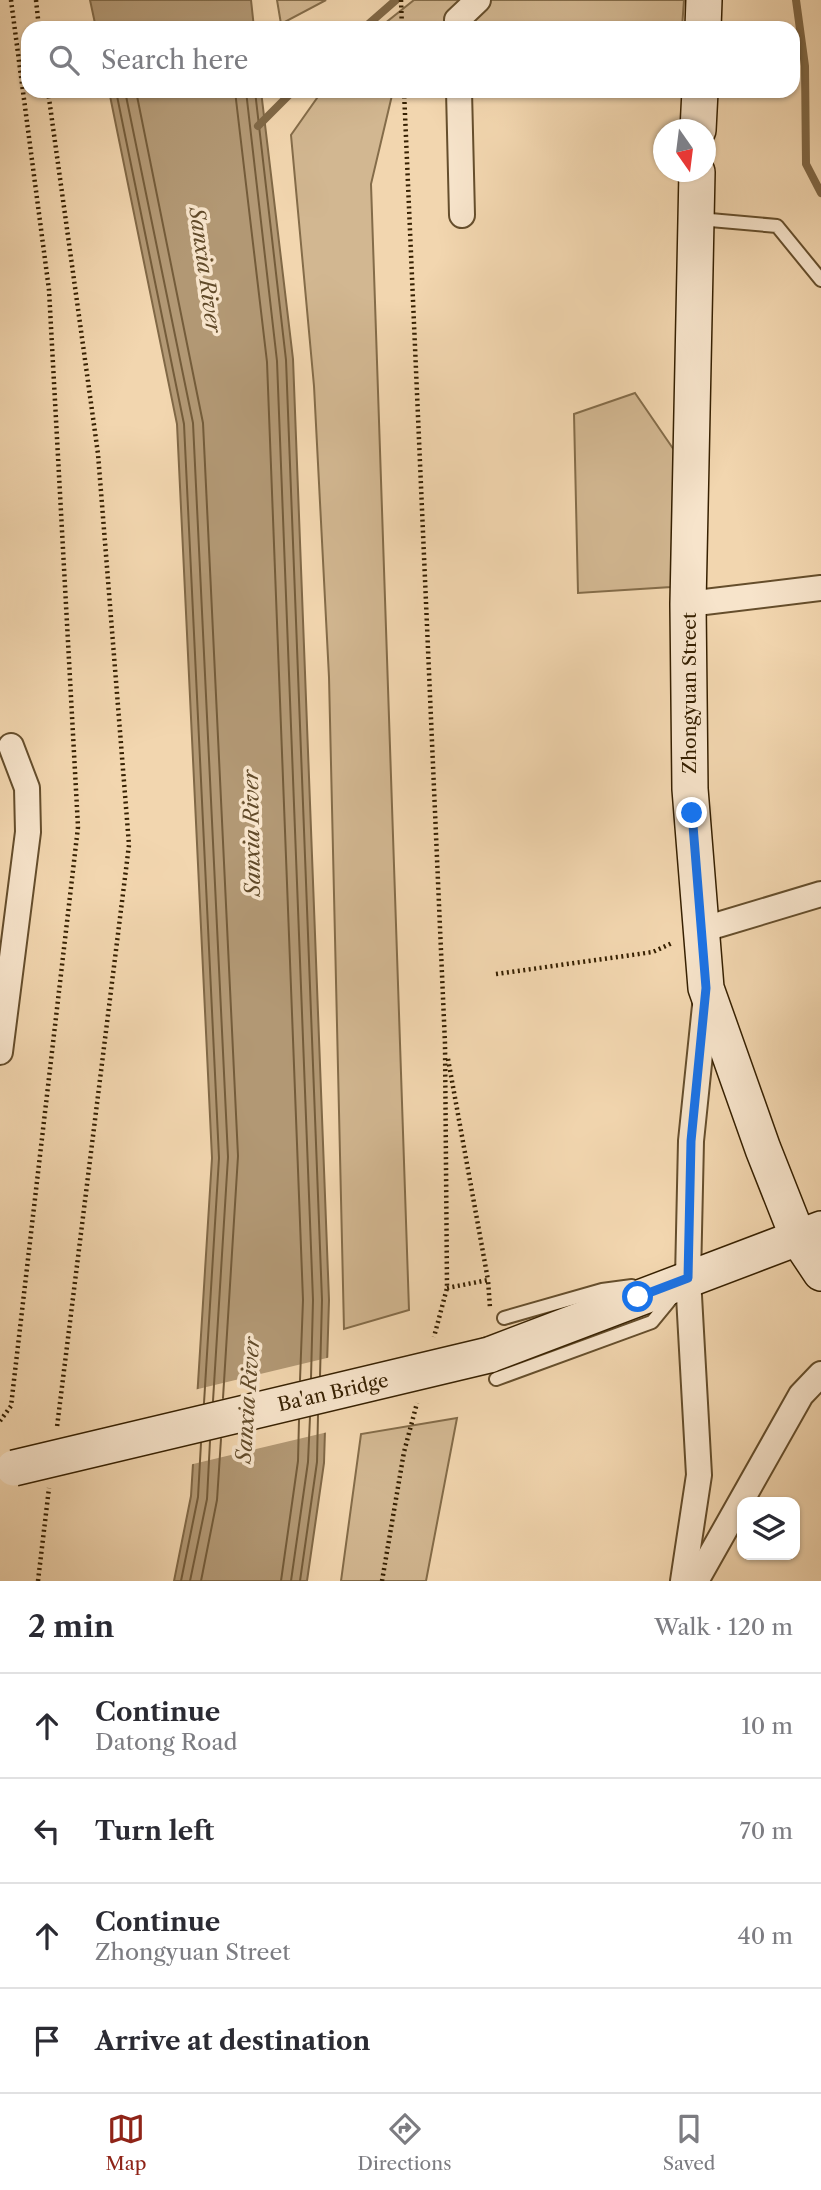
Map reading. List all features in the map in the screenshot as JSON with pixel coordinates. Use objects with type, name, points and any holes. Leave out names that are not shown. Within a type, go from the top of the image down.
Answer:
[{"type":"street","points":[[457,21],[478,0]]},
{"type":"street","points":[[703,21],[704,0]]},
{"type":"street","points":[[459,98],[462,215]]},
{"type":"street","points":[[699,119],[700,98]]},
{"type":"street","name":"Zhongyuan Street","points":[[697,182],[688,604],[690,789],[706,988],[763,1149],[810,1235],[821,1273]]},
{"type":"street","points":[[688,604],[821,587]]},
{"type":"street","points":[[0,1052],[4,995],[28,832],[27,788],[5,746]]},
{"type":"street","points":[[701,930],[821,894]]},
{"type":"street","points":[[682,1581],[699,1475],[688,1278],[691,1141],[706,988]]},
{"type":"street","name":"Ba'an Bridge","points":[[7,1468],[492,1367],[688,1278],[810,1235]]},
{"type":"street","points":[[696,1581],[801,1395],[821,1374]]},
{"type":"lane","points":[[695,218],[777,226],[821,280]]},
{"type":"lane","points":[[505,1318],[602,1290],[688,1278]]},
{"type":"path","points":[[11,0],[21,74]]},
{"type":"path","points":[[36,0],[38,21]]},
{"type":"path","points":[[401,0],[402,21]]},
{"type":"path","points":[[0,1421],[11,1406],[78,827],[50,290],[24,98]]},
{"type":"path","points":[[49,98],[98,454],[129,845],[55,1441]]},
{"type":"path","points":[[404,98],[445,1044],[447,1288],[434,1339]]},
{"type":"path","points":[[496,974],[653,952],[701,930]]},
{"type":"path","points":[[445,1044],[488,1280],[490,1304]]},
{"type":"path","points":[[447,1288],[488,1280]]},
{"type":"path","points":[[382,1581],[404,1452],[417,1402]]},
{"type":"path","points":[[38,1581],[50,1482]]},
{"type":"shaded area","points":[[277,0],[326,0],[287,21],[280,21]]},
{"type":"shaded area","points":[[414,0],[684,0],[682,21],[388,21]]},
{"type":"shaded area","points":[[317,98],[391,98],[371,184],[409,1310],[344,1329],[329,677],[314,386],[291,135]]},
{"type":"shaded area","points":[[635,393],[674,450],[671,587],[578,593],[574,414]]},
{"type":"shaded area","points":[[457,1418],[426,1581],[341,1581],[361,1434]]},
{"type":"water","points":[[90,0],[251,0],[253,21],[94,21]]},
{"type":"water","name":"Sanxia River","points":[[110,98],[262,98],[293,359],[329,1300],[324,1463],[307,1581],[174,1581],[191,1496],[212,1158],[177,424]]},
{"type":"pier","points":[[331,1357],[328,1432],[189,1465],[194,1390]]},
{"type":"waterway","points":[[372,21],[396,0]]},
{"type":"waterway","points":[[796,0],[799,21]]},
{"type":"waterway","points":[[800,29],[805,66],[806,164],[821,193]]},
{"type":"waterway","points":[[258,126],[286,98]]},
{"type":"route","points":[[638,1297],[688,1278],[691,1141],[706,988],[692,813]]}]
